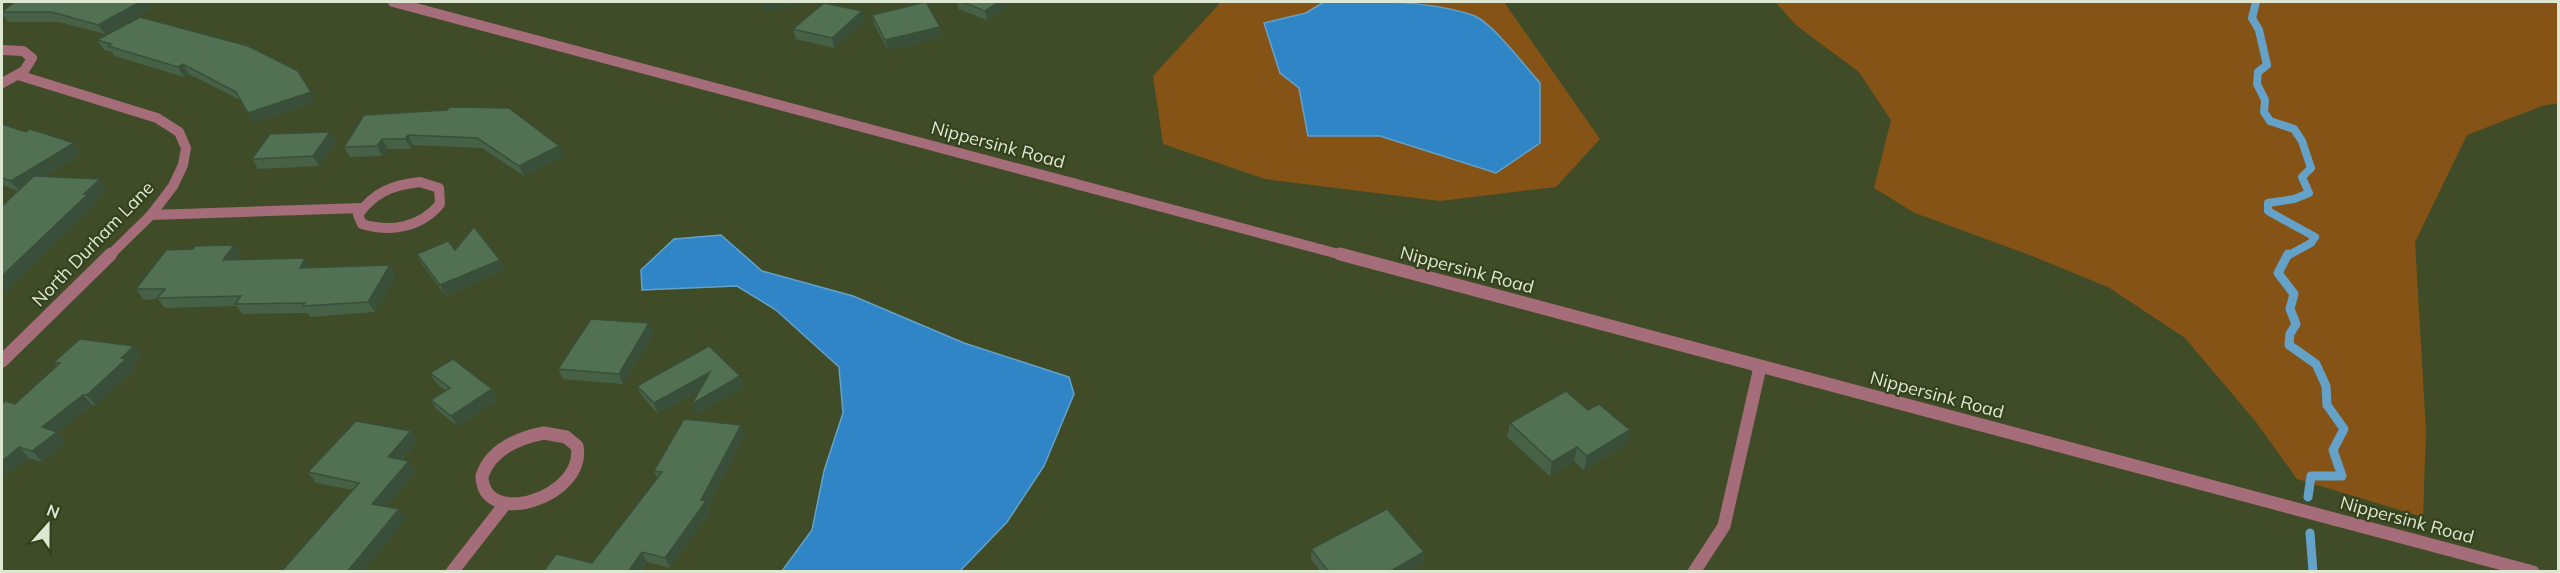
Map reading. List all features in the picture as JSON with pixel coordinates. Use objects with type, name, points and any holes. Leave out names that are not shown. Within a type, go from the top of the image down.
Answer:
[{"type":"street","name":"Nippersink Road","points":[[393,2],[2533,572]]},
{"type":"street","points":[[2,50],[21,50],[29,53],[32,58],[30,64],[18,75],[2,83]]},
{"type":"street","name":"North Durham Lane","points":[[2,361],[151,215],[173,186],[183,165],[186,148],[179,132],[157,118],[18,75]]},
{"type":"street","points":[[151,215],[362,208],[380,192],[407,183],[431,184],[439,188],[442,195],[441,202],[426,218],[401,228],[376,230],[367,227],[361,222],[362,208]]},
{"type":"street","points":[[1694,572],[1724,526],[1760,367]]},
{"type":"street","points":[[558,434],[570,439],[577,447],[580,457],[576,469],[567,481],[538,499],[521,504],[505,504],[492,500],[484,493],[481,483],[486,466],[500,450],[529,435],[558,434]]},
{"type":"street","points":[[452,572],[505,504]]},
{"type":"shaded area","points":[[1221,2],[1504,2],[1600,139],[1556,187],[1440,201],[1265,179],[1163,144],[1153,76]]},
{"type":"shaded area","points":[[1775,2],[2558,2],[2558,103],[2542,106],[2467,135],[2415,242],[2426,431],[2423,517],[2297,479],[2256,422],[2185,338],[2108,287],[2027,254],[1915,213],[1874,188],[1891,120],[1859,72],[1797,26]]},
{"type":"water","points":[[1324,2],[1420,4],[1458,11],[1483,21],[1540,83],[1540,143],[1496,173],[1380,136],[1308,136],[1299,88],[1280,73],[1264,23],[1306,13]]},
{"type":"water","points":[[721,235],[762,271],[853,296],[964,343],[1069,377],[1074,394],[1044,466],[1007,522],[960,571],[782,571],[812,530],[824,471],[843,413],[839,367],[776,310],[737,286],[642,290],[641,270],[674,239]]},
{"type":"building","points":[[14,2],[140,2],[98,25],[52,12],[2,12]]},
{"type":"building","points":[[926,2],[940,27],[885,40],[872,15]]},
{"type":"building","points":[[962,2],[999,2],[985,11]]},
{"type":"building","points":[[824,3],[862,11],[832,38],[793,29]]},
{"type":"building","points":[[140,17],[248,46],[298,71],[311,92],[248,113],[236,92],[183,64],[178,67],[108,46],[111,44],[97,40]]},
{"type":"building","points":[[450,107],[509,108],[559,146],[519,166],[477,138],[408,135],[405,139],[382,139],[377,146],[344,147],[364,115],[447,110]]},
{"type":"building","points":[[2,124],[26,132],[30,129],[74,143],[11,181],[2,178]]},
{"type":"building","points":[[330,132],[313,156],[252,159],[270,134]]},
{"type":"building","points":[[34,176],[100,179],[84,194],[88,194],[2,276],[2,206]]},
{"type":"building","points":[[474,227],[500,260],[440,285],[417,254],[448,241],[455,250]]},
{"type":"building","points":[[234,245],[223,260],[305,258],[300,268],[390,265],[368,302],[303,306],[305,303],[235,304],[241,296],[157,298],[165,289],[136,289],[166,250],[193,249],[195,246]]},
{"type":"building","points":[[591,319],[649,323],[619,374],[558,369]]},
{"type":"building","points":[[80,339],[134,346],[121,358],[126,359],[87,395],[83,395],[42,427],[57,432],[32,451],[19,447],[2,461],[2,404],[5,401],[15,404],[60,363],[54,362]]},
{"type":"building","points":[[709,346],[740,376],[692,404],[710,372],[654,403],[637,386]]},
{"type":"building","points":[[453,359],[492,389],[451,416],[431,400],[450,388],[430,373]]},
{"type":"building","points":[[1566,391],[1588,410],[1599,404],[1630,430],[1587,456],[1577,447],[1552,462],[1510,423]]},
{"type":"building","points":[[684,419],[741,425],[701,500],[706,501],[665,558],[642,552],[628,572],[543,572],[556,554],[592,563],[662,472],[654,471]]},
{"type":"building","points":[[356,421],[411,431],[388,457],[409,461],[372,504],[399,509],[347,572],[281,572],[359,483],[308,472]]},
{"type":"building","points":[[1387,509],[1424,552],[1389,572],[1329,572],[1311,549]]},
{"type":"waterway","points":[[2256,2],[2252,18],[2259,30],[2267,65],[2258,72],[2257,84],[2265,100],[2264,112],[2270,121],[2294,129],[2302,141],[2311,168],[2302,177],[2309,193],[2294,199],[2268,203],[2268,211],[2315,237],[2311,243],[2287,256]]},
{"type":"waterway","points":[[2288,254],[2278,273],[2294,294],[2290,309],[2296,324],[2290,334],[2289,345],[2316,364],[2326,386],[2327,405],[2344,429],[2333,450],[2342,476],[2311,476],[2308,497]]},
{"type":"waterway","points":[[2310,533],[2313,572]]}]
